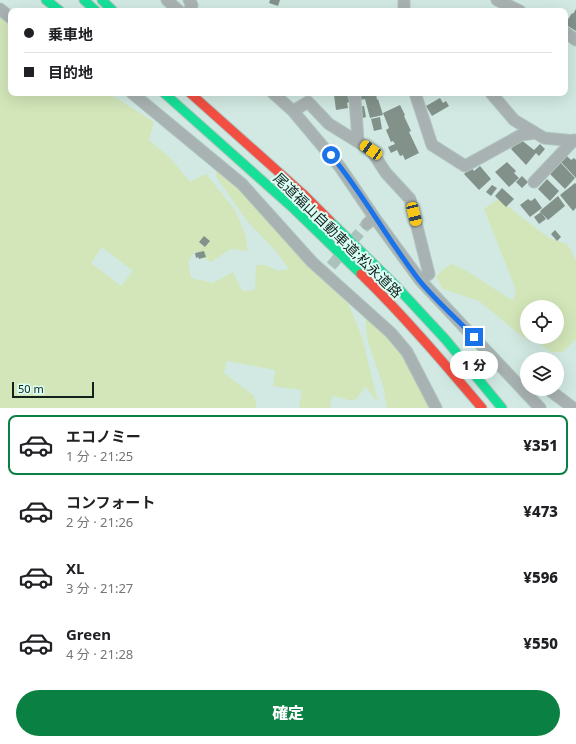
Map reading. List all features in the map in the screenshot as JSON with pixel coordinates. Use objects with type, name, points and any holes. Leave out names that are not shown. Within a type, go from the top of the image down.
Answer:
[{"type":"highway","points":[[46,0],[56,8]]},
{"type":"highway","points":[[58,0],[67,8]]},
{"type":"highway","points":[[84,0],[93,8]]},
{"type":"highway","points":[[102,0],[110,8]]},
{"type":"highway","name":"尾道福山自動車道;松永道路","points":[[167,96],[294,209],[382,295],[435,353],[482,408]]},
{"type":"highway","name":"尾道福山自動車道;松永道路","points":[[194,96],[302,193],[396,286],[446,340],[502,408]]},
{"type":"street","points":[[167,0],[176,8]]},
{"type":"street","points":[[496,0],[513,8]]},
{"type":"street","points":[[0,9],[8,16]]},
{"type":"street","points":[[136,96],[242,184],[312,262],[328,269],[391,333],[407,352],[436,408]]},
{"type":"street","points":[[276,96],[294,111],[340,167],[370,220],[420,280],[520,381]]},
{"type":"street","points":[[354,96],[358,140]]},
{"type":"street","points":[[416,96],[432,145],[465,166],[521,135],[535,133]]},
{"type":"street","points":[[494,96],[514,120],[544,138],[575,140]]},
{"type":"street","points":[[294,111],[308,102],[329,124],[358,140],[371,150],[386,173],[410,199],[429,274],[420,280]]},
{"type":"street","points":[[534,182],[575,140]]},
{"type":"street","points":[[533,396],[540,408]]},
{"type":"street","points":[[557,396],[573,408]]},
{"type":"green space","points":[[0,17],[8,24],[8,96],[113,96],[154,122],[149,140],[170,158],[190,182],[206,174],[235,210],[245,234],[248,251],[231,249],[211,262],[195,251],[188,262],[191,278],[213,283],[233,272],[242,291],[255,290],[256,265],[265,265],[278,271],[289,269],[276,251],[247,221],[216,176],[216,168],[242,190],[302,259],[349,305],[362,337],[378,403],[366,387],[354,401],[332,396],[330,408],[299,408],[302,390],[273,386],[275,370],[227,361],[224,373],[254,396],[257,408],[0,408]],"holes":[[[102,247],[133,271],[121,286],[91,263]]]},
{"type":"green space","points":[[498,199],[549,238],[567,244],[576,260],[576,339],[563,352],[551,352],[541,344],[564,344],[564,300],[520,300],[520,335],[479,301],[443,289],[436,277],[441,271],[452,264],[467,271],[513,301],[516,290],[484,209]]},
{"type":"green space","points":[[366,319],[384,335],[405,360],[429,408],[387,408],[380,375],[367,336]]},
{"type":"building","points":[[270,0],[280,0],[278,6],[269,3]]},
{"type":"building","points":[[576,9],[576,31],[568,26],[568,19],[572,13],[573,14]]},
{"type":"building","points":[[334,96],[349,96],[350,102],[347,103],[348,108],[336,110]]},
{"type":"building","points":[[355,96],[376,96],[383,115],[370,118],[365,99],[356,101]]},
{"type":"building","points":[[440,98],[443,103],[446,101],[449,106],[432,116],[426,106]]},
{"type":"building","points":[[400,105],[411,131],[409,132],[419,153],[405,160],[403,155],[400,156],[397,150],[391,153],[388,147],[395,144],[393,141],[391,142],[386,130],[389,128],[383,113]]},
{"type":"building","points":[[364,106],[366,117],[359,119],[356,107]]},
{"type":"building","points":[[380,117],[382,129],[374,131],[371,119]]},
{"type":"building","points":[[520,139],[534,150],[540,144],[545,149],[539,156],[536,153],[526,165],[511,149]]},
{"type":"building","points":[[566,155],[571,160],[574,158],[576,160],[576,178],[560,161]]},
{"type":"building","points":[[507,162],[516,171],[514,173],[519,178],[509,187],[495,172]]},
{"type":"building","points":[[560,162],[575,178],[565,189],[550,174]]},
{"type":"building","points":[[480,166],[491,179],[479,190],[464,174],[471,167],[474,171]]},
{"type":"building","points":[[522,176],[528,182],[522,188],[516,182]]},
{"type":"building","points":[[547,179],[559,191],[550,201],[538,189]]},
{"type":"building","points":[[575,183],[576,208],[573,211],[560,195]]},
{"type":"building","points":[[492,185],[497,188],[491,196],[486,192]]},
{"type":"building","points":[[502,188],[514,199],[506,207],[495,196]]},
{"type":"building","points":[[558,196],[565,206],[548,220],[540,211]]},
{"type":"building","points":[[535,198],[542,208],[530,217],[520,205],[528,199],[531,201]]},
{"type":"building","points":[[541,212],[546,219],[539,224],[534,217]]},
{"type":"building","points":[[555,230],[561,237],[557,241],[551,234]]},
{"type":"building","points":[[204,236],[210,241],[205,247],[199,242]]},
{"type":"building","points":[[204,251],[206,257],[199,259],[198,257],[196,258],[195,253]]},
{"type":"tunnel","points":[[331,266],[367,224]]},
{"type":"traffic: fast","points":[[46,0],[56,8]]},
{"type":"traffic: fast","points":[[84,0],[93,8]]},
{"type":"traffic: fast","points":[[102,0],[110,8]]},
{"type":"traffic: fast","points":[[167,96],[294,209],[361,274]]},
{"type":"traffic: fast","points":[[330,221],[396,286],[446,340],[502,408]]},
{"type":"traffic: jam","points":[[193,96],[302,193],[330,221]]},
{"type":"traffic: jam","points":[[361,274],[438,356],[482,408]]},
{"type":"route","points":[[331,155],[420,280],[474,337]]}]
